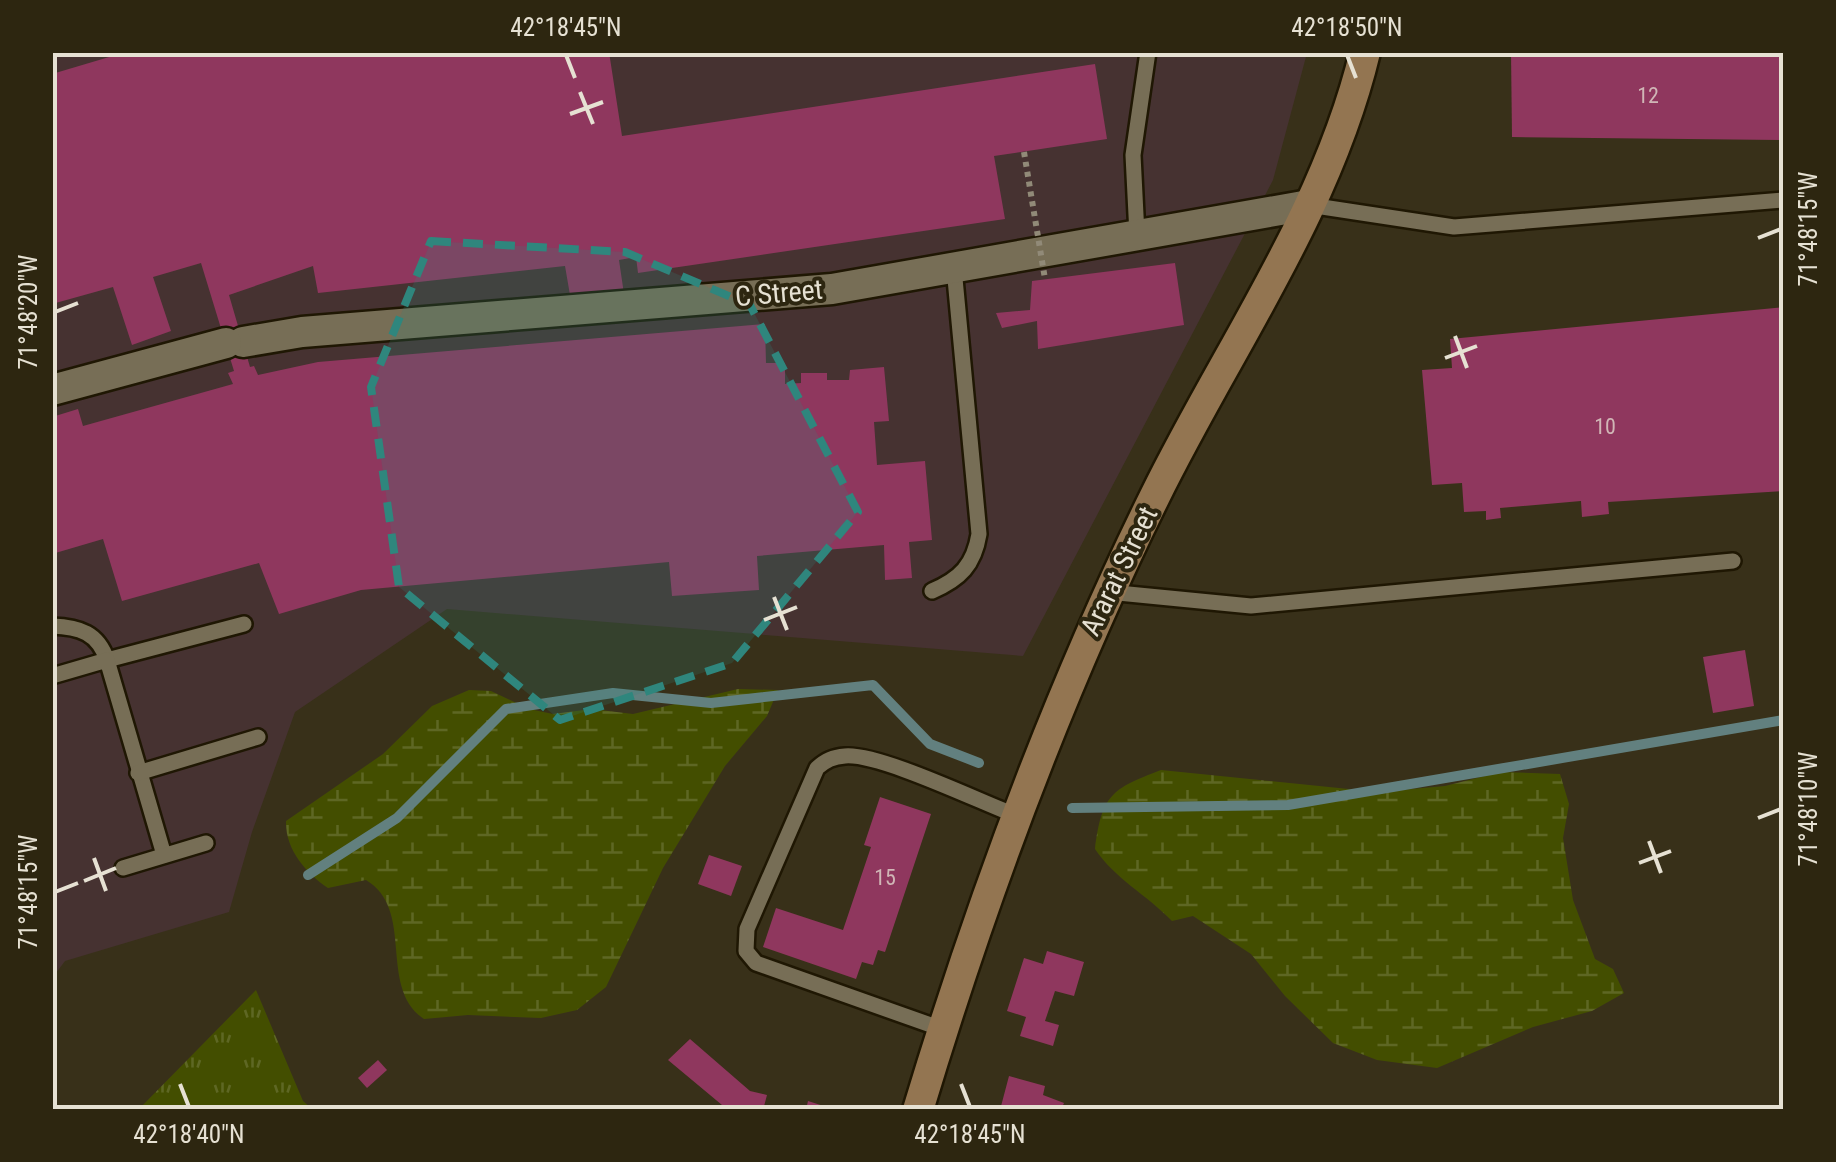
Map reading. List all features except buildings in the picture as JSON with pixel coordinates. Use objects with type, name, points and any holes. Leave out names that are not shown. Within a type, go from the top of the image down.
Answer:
[{"type":"main road","name":"Ararat Street","points":[[918,1110],[1015,815],[1108,592],[1162,482],[1266,298],[1352,104],[1365,52]]},
{"type":"street","name":"C Street","points":[[52,390],[235,342],[302,332],[832,289],[1309,205]]},
{"type":"lane","points":[[1138,235],[1133,155],[1148,52]]},
{"type":"lane","points":[[1309,205],[1454,227],[1784,200]]},
{"type":"lane","points":[[932,591],[951,583],[971,564],[978,534],[954,268]]},
{"type":"lane","points":[[1108,592],[1251,606],[1733,561]]},
{"type":"lane","points":[[52,676],[244,624]]},
{"type":"lane","points":[[52,626],[90,634],[102,646],[164,855]]},
{"type":"lane","points":[[138,773],[258,737]]},
{"type":"lane","points":[[942,1029],[756,962],[746,952],[747,930],[817,768],[828,759],[849,755],[875,762],[1015,815]]},
{"type":"lane","points":[[123,868],[206,843]]},
{"type":"path","points":[[1024,152],[1045,279]]},
{"type":"highlighted area","points":[[431,241],[625,252],[750,305],[858,512],[732,663],[560,720],[399,587],[371,387]]},
{"type":"shaded area","points":[[53,53],[1307,53],[1273,180],[1023,656],[447,609],[295,712],[252,832],[229,912],[65,961],[53,977]]},
{"type":"green space","points":[[738,689],[778,690],[767,716],[725,766],[663,868],[606,987],[577,1010],[541,1018],[468,1015],[424,1019],[410,1005],[402,988],[390,910],[381,893],[366,880],[328,888],[305,868],[289,841],[286,821],[383,754],[432,706],[469,690],[491,691],[529,709],[553,714],[592,709],[633,714]]},
{"type":"green space","points":[[1161,770],[1378,792],[1445,786],[1501,772],[1560,774],[1569,804],[1563,838],[1573,900],[1595,959],[1613,969],[1624,993],[1592,1011],[1533,1027],[1437,1068],[1377,1060],[1333,1043],[1285,996],[1251,954],[1193,916],[1172,921],[1095,849],[1101,817],[1112,796]]},
{"type":"green space","points":[[256,990],[303,1101],[312,1109],[139,1109]]},
{"type":"waterway","points":[[308,875],[397,818],[506,709],[613,693],[711,703],[873,685],[930,744],[979,763]]},
{"type":"waterway","points":[[1072,808],[1288,805],[1784,720]]}]
